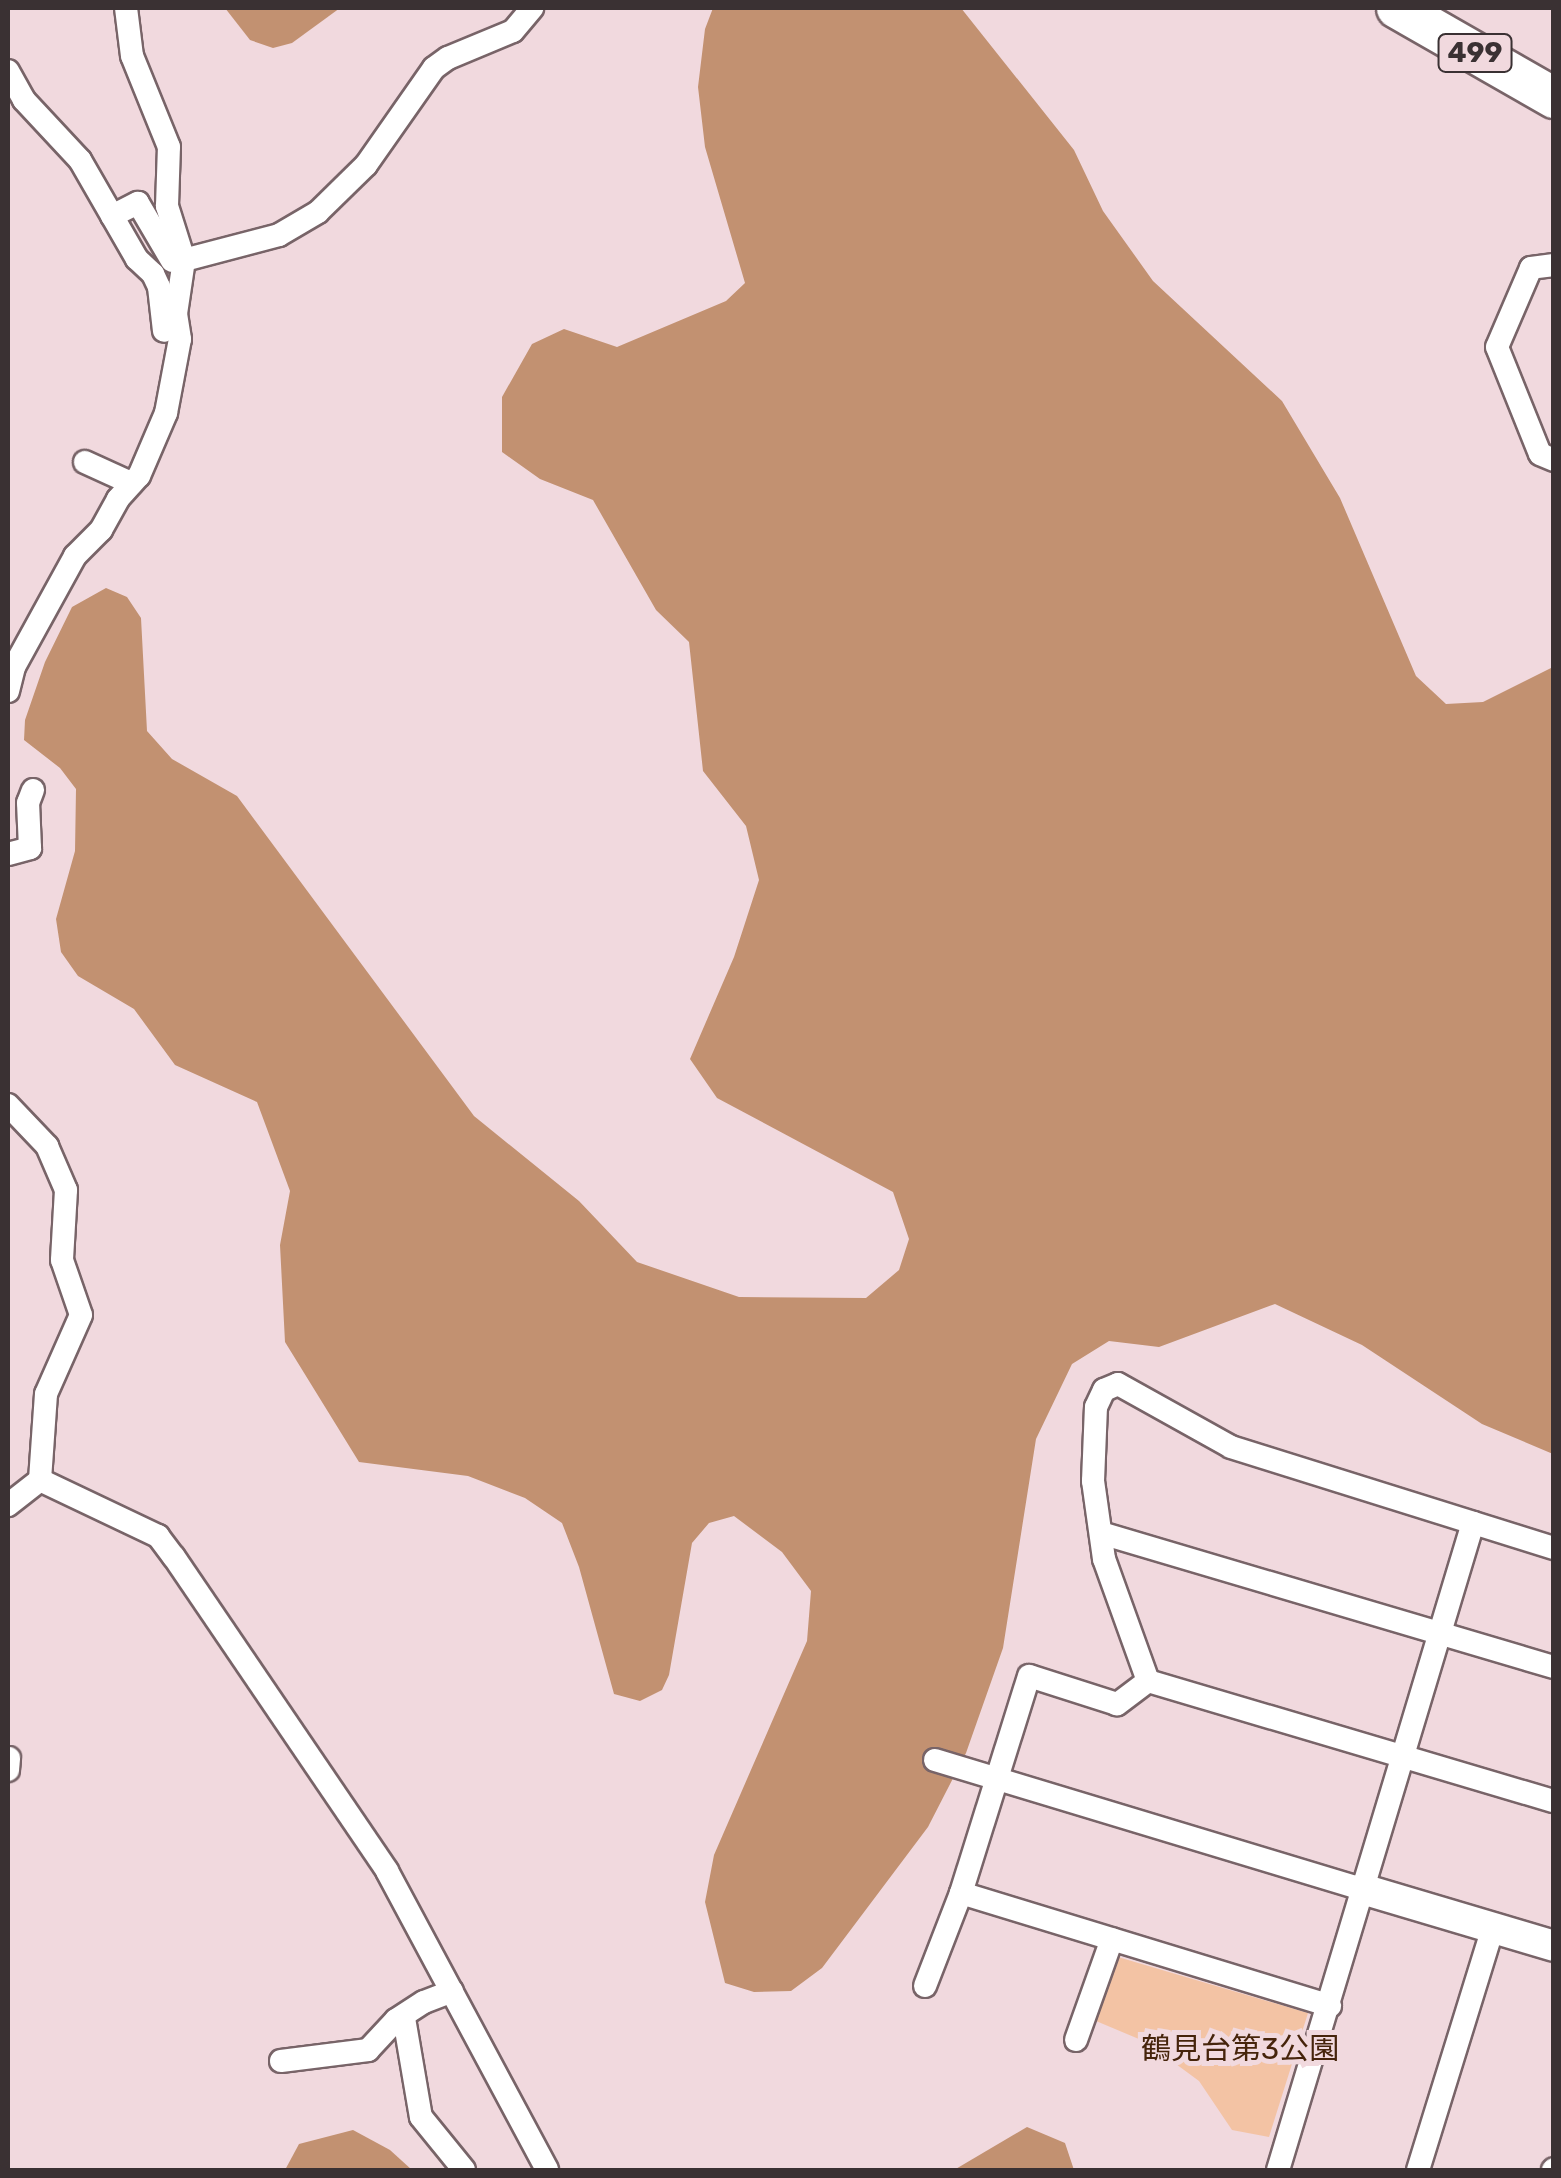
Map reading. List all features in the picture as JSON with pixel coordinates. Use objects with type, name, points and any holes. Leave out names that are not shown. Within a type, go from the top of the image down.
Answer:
[{"type":"highway","name":"499","points":[[1397,8],[1554,98]]},
{"type":"highway","name":"499","points":[[1436,8],[1554,74]]},
{"type":"street","points":[[8,691],[14,666],[75,556],[101,530],[139,476],[166,413],[180,339],[176,314],[184,267],[166,206],[169,147],[132,56],[126,8]]},
{"type":"street","points":[[112,216],[138,203],[176,271],[279,236],[318,212],[366,165],[394,119],[434,68],[448,58],[514,31],[532,8]]},
{"type":"street","points":[[8,72],[24,100],[80,160],[159,287],[164,337],[152,449]]},
{"type":"street","points":[[1554,265],[1531,268],[1497,347],[1540,454],[1554,460]]},
{"type":"street","points":[[85,462],[131,483]]},
{"type":"street","points":[[8,854],[30,848],[28,803],[32,790]]},
{"type":"street","points":[[8,1505],[40,1480],[46,1394],[78,1325],[81,1307],[62,1260],[67,1208],[58,1167],[32,1128],[9,1112]]},
{"type":"street","points":[[1148,1681],[1104,1559],[1092,1481],[1096,1407],[1104,1390],[1118,1384],[1231,1447],[1554,1548]]},
{"type":"street","points":[[40,1480],[158,1536],[370,1843],[548,2170]]},
{"type":"street","points":[[1278,2170],[1474,1523]]},
{"type":"street","points":[[1101,1532],[1554,1667]]},
{"type":"street","points":[[925,1986],[961,1893],[1029,1676],[1117,1704],[1148,1681]]},
{"type":"street","points":[[1148,1681],[1554,1800]]},
{"type":"street","points":[[935,1760],[1554,1946]]},
{"type":"street","points":[[961,1893],[1330,2006]]},
{"type":"street","points":[[1418,2170],[1493,1927]]},
{"type":"street","points":[[1076,2040],[1112,1939]]},
{"type":"street","points":[[281,2061],[368,2050],[424,2002],[452,1991]]},
{"type":"street","points":[[404,2018],[421,2117],[464,2170]]},
{"type":"green space","name":"鶴見台第3公園","points":[[1118,1957],[1308,2013],[1269,2137],[1232,2130],[1199,2081],[1146,2042],[1096,2021]]},
{"type":"shaded area","points":[[225,8],[340,8],[292,43],[273,48],[250,40]]},
{"type":"shaded area","points":[[713,8],[961,8],[1074,150],[1103,211],[1153,281],[1282,401],[1340,498],[1416,676],[1446,704],[1483,702],[1553,667],[1553,1454],[1482,1424],[1362,1345],[1275,1304],[1159,1347],[1109,1341],[1072,1364],[1036,1439],[1003,1648],[966,1753],[928,1827],[822,1968],[791,1991],[754,1992],[725,1983],[705,1902],[714,1855],[807,1641],[811,1591],[782,1552],[734,1516],[709,1523],[692,1543],[669,1675],[662,1690],[640,1701],[614,1694],[579,1567],[562,1523],[525,1498],[468,1476],[359,1462],[285,1342],[280,1245],[290,1191],[257,1102],[175,1065],[134,1009],[78,976],[61,952],[56,919],[75,851],[76,789],[60,768],[24,740],[25,720],[45,662],[72,607],[106,588],[127,597],[141,618],[147,731],[172,759],[237,796],[474,1116],[579,1201],[637,1262],[739,1297],[866,1298],[899,1270],[909,1239],[893,1192],[717,1098],[690,1059],[734,957],[759,880],[746,826],[703,771],[689,642],[656,610],[593,500],[540,479],[502,452],[502,397],[532,344],[564,329],[617,347],[726,301],[745,283],[705,147],[698,87],[705,29]]},
{"type":"shaded area","points":[[1027,2127],[1065,2143],[1074,2170],[954,2170]]},
{"type":"shaded area","points":[[353,2130],[390,2150],[412,2170],[285,2170],[299,2144]]}]
